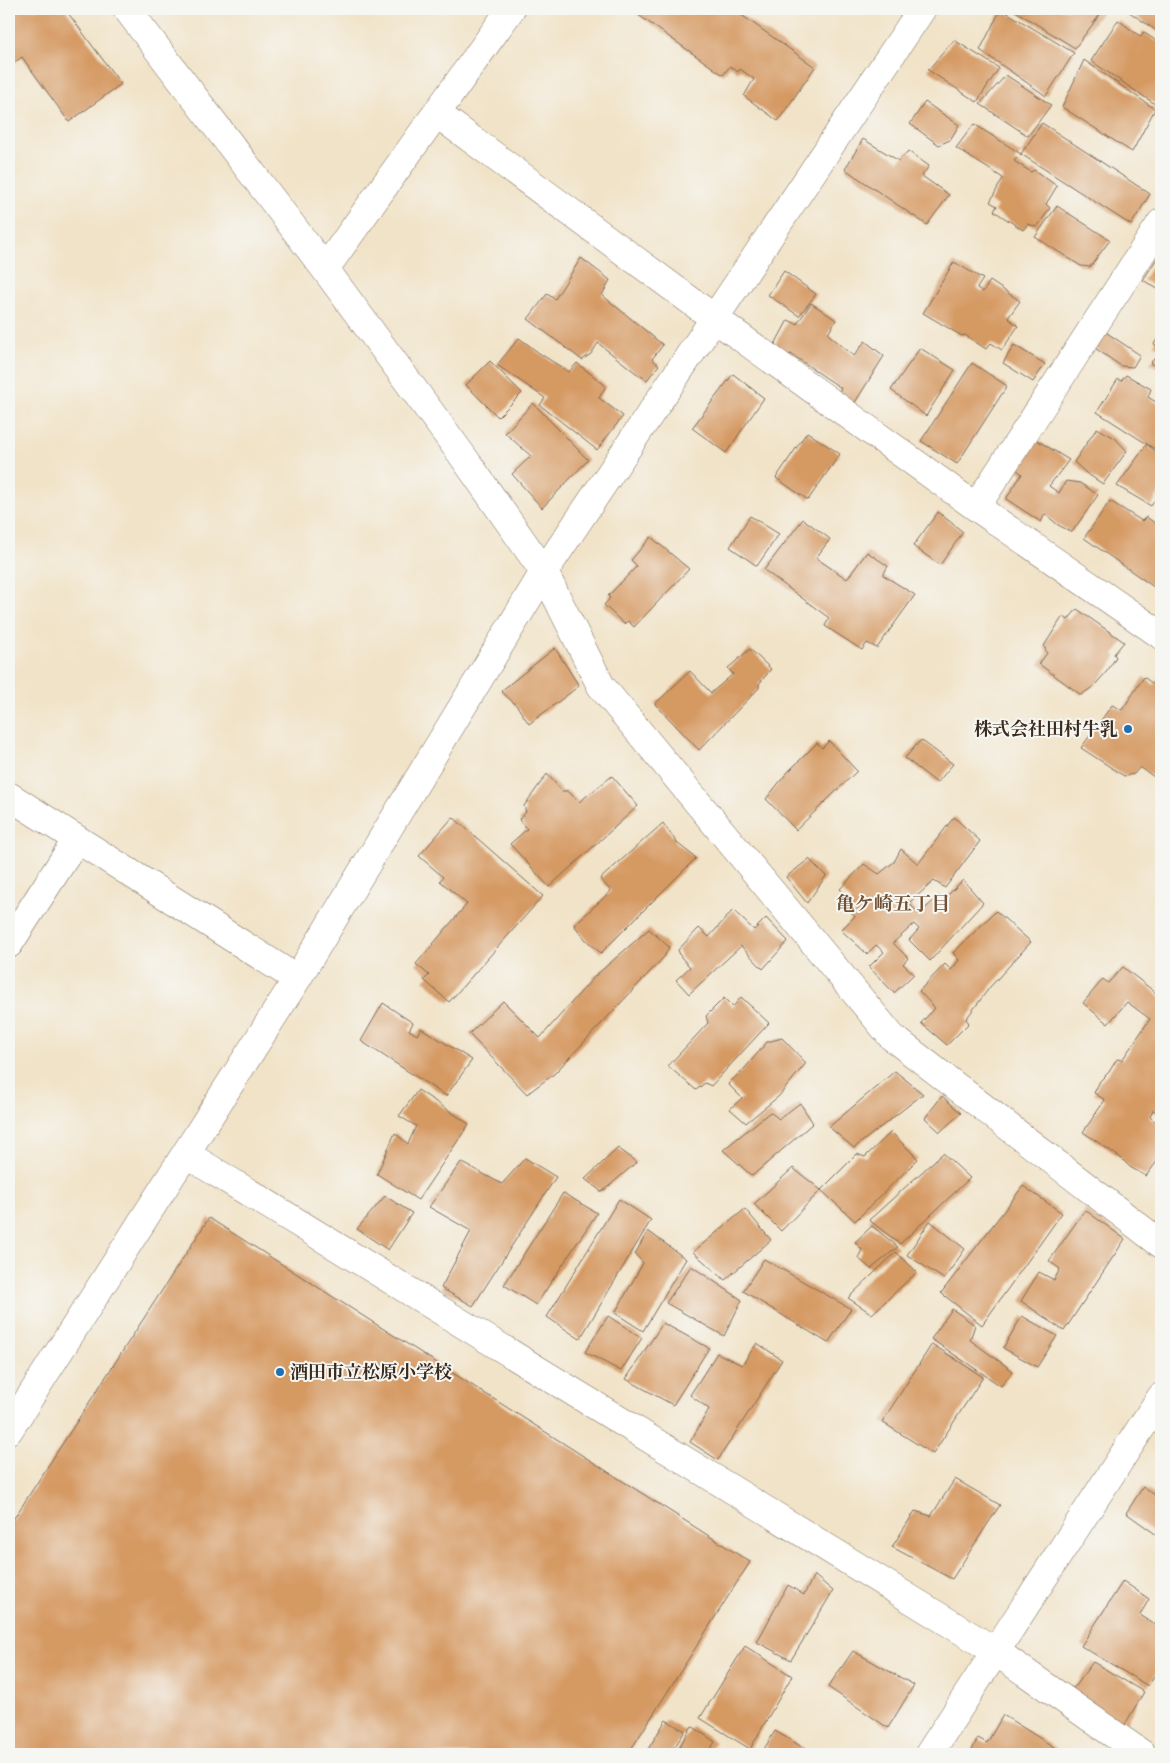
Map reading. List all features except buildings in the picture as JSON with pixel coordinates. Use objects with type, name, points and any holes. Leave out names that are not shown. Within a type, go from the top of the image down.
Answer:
[{"type":"street","points":[[127,9],[325,269],[462,455],[544,572],[601,686],[892,1037],[1161,1244]]},
{"type":"street","points":[[325,269],[511,9]]},
{"type":"street","points":[[9,1430],[297,979],[544,572],[922,9]]},
{"type":"street","points":[[436,113],[714,318],[976,507],[1161,635]]},
{"type":"street","points":[[976,507],[1161,223]]},
{"type":"street","points":[[9,796],[297,979]]},
{"type":"street","points":[[9,944],[77,839]]},
{"type":"street","points":[[186,1154],[995,1651],[1142,1754]]},
{"type":"street","points":[[929,1754],[1161,1398]]},
{"type":"place","name":"株式会社田村牛乳","points":[[1128,729]]},
{"type":"place","name":"酒田市立松原小学校","points":[[280,1372]]},
{"type":"district","name":"亀ケ崎五丁目","points":[[893,903]]}]
